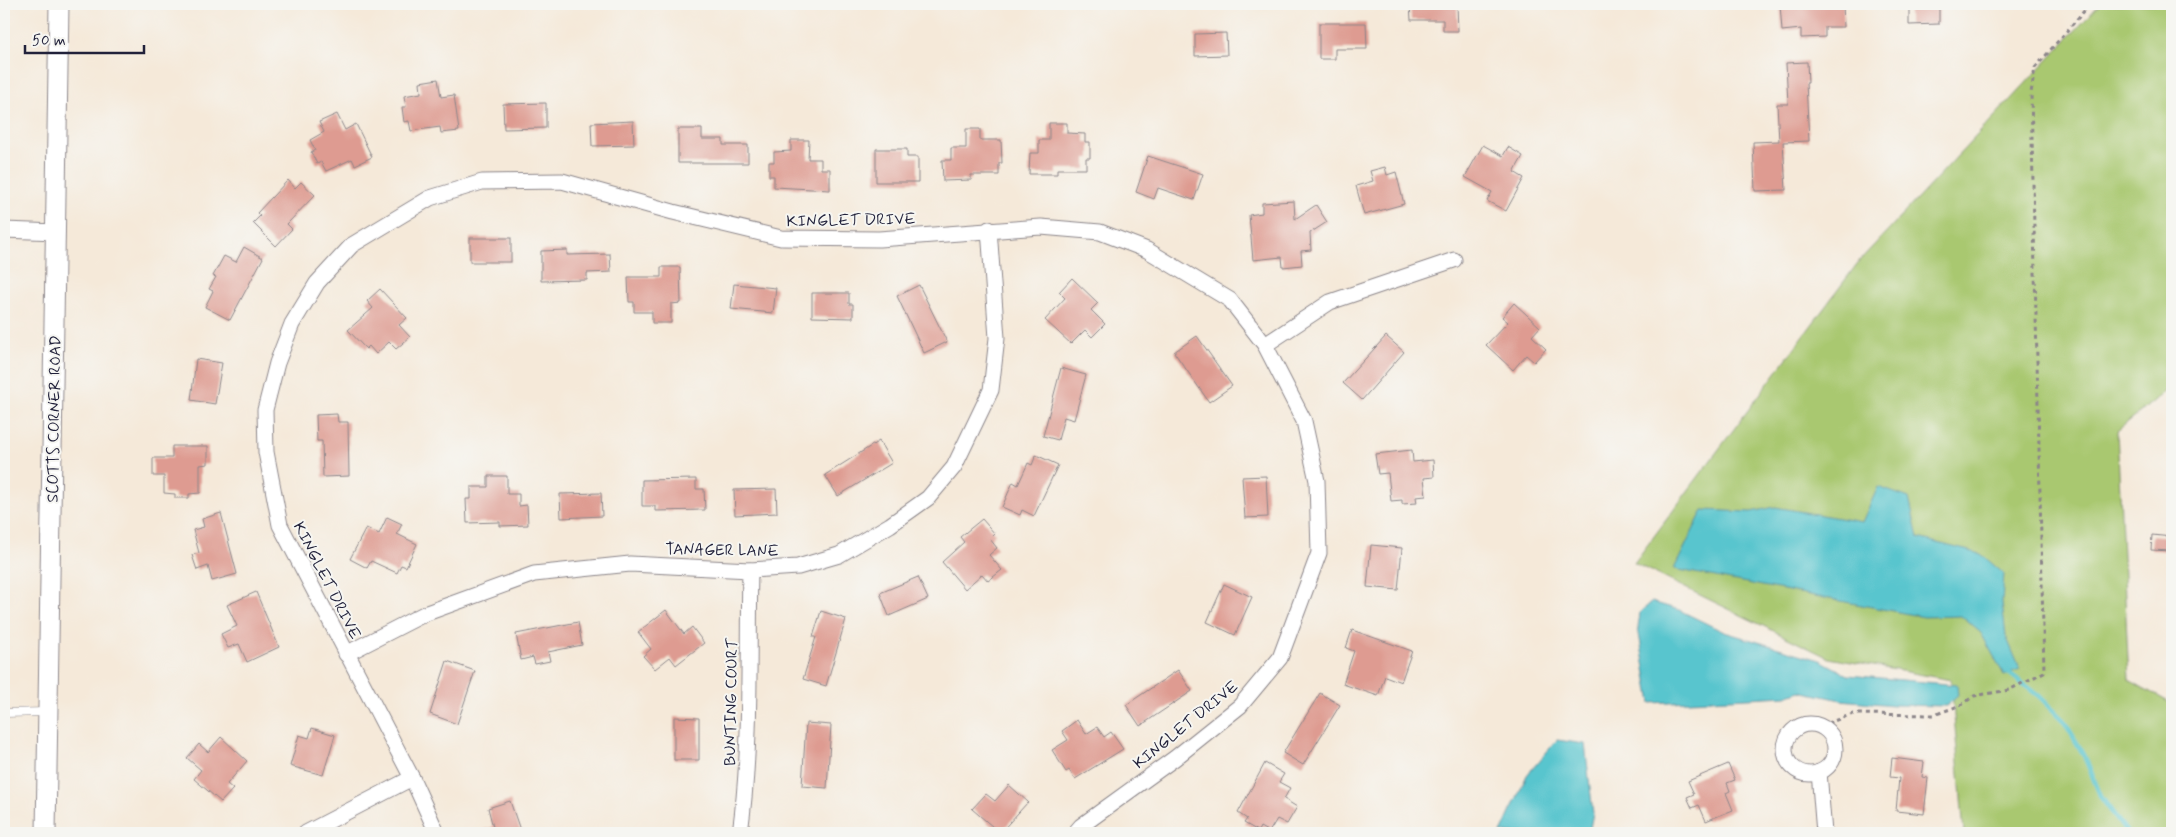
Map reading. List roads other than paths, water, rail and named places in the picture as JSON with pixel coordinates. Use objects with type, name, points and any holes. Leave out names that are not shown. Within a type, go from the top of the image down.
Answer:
[{"type":"street","name":"SCOTTS CORNER ROAD","points":[[46,833],[57,232],[59,4]]},
{"type":"street","name":"KINGLET DRIVE","points":[[437,833],[412,778],[280,525],[266,452],[264,410],[277,362],[292,324],[317,283],[352,245],[430,198],[482,182],[562,181],[673,212],[781,238],[879,239],[989,229],[1040,227],[1100,232],[1147,250],[1230,300],[1265,345],[1304,421],[1317,481],[1318,553],[1280,658],[1240,706],[1175,758],[1081,826],[1075,833]]},
{"type":"street","name":"TANAGER LANE","points":[[346,654],[424,614],[534,574],[630,564],[750,570],[798,568],[839,555],[890,525],[928,498],[954,467],[991,390],[997,338],[989,229]]},
{"type":"street","points":[[4,230],[57,232]]},
{"type":"street","points":[[1265,345],[1330,302],[1454,260]]},
{"type":"street","name":"BUNTING COURT","points":[[740,833],[750,722],[750,570]]},
{"type":"street","points":[[1803,725],[1820,726],[1829,733],[1835,748],[1832,761],[1819,772],[1802,773],[1795,769],[1789,762],[1785,751],[1786,742],[1795,729],[1803,725]]},
{"type":"street","points":[[1819,772],[1824,833]]},
{"type":"street","points":[[306,833],[412,778]]},
{"type":"lane","points":[[4,714],[47,712]]},
{"type":"water","points":[[1878,487],[1909,498],[1918,538],[1981,554],[2004,574],[2002,603],[2006,636],[2020,669],[2004,675],[1981,633],[1961,616],[1924,617],[1674,569],[1703,510],[1751,512],[1775,507],[1862,522]]},
{"type":"water","points":[[1652,602],[1679,610],[1724,632],[1820,660],[1848,675],[1957,685],[1958,696],[1946,706],[1893,705],[1841,700],[1800,691],[1786,696],[1651,703],[1638,628],[1640,612]]},
{"type":"water","points":[[1557,740],[1585,744],[1593,813],[1589,833],[1501,833],[1527,775]]},
{"type":"waterway","points":[[2009,673],[2039,696],[2064,721],[2084,755],[2101,797],[2127,833]]}]
